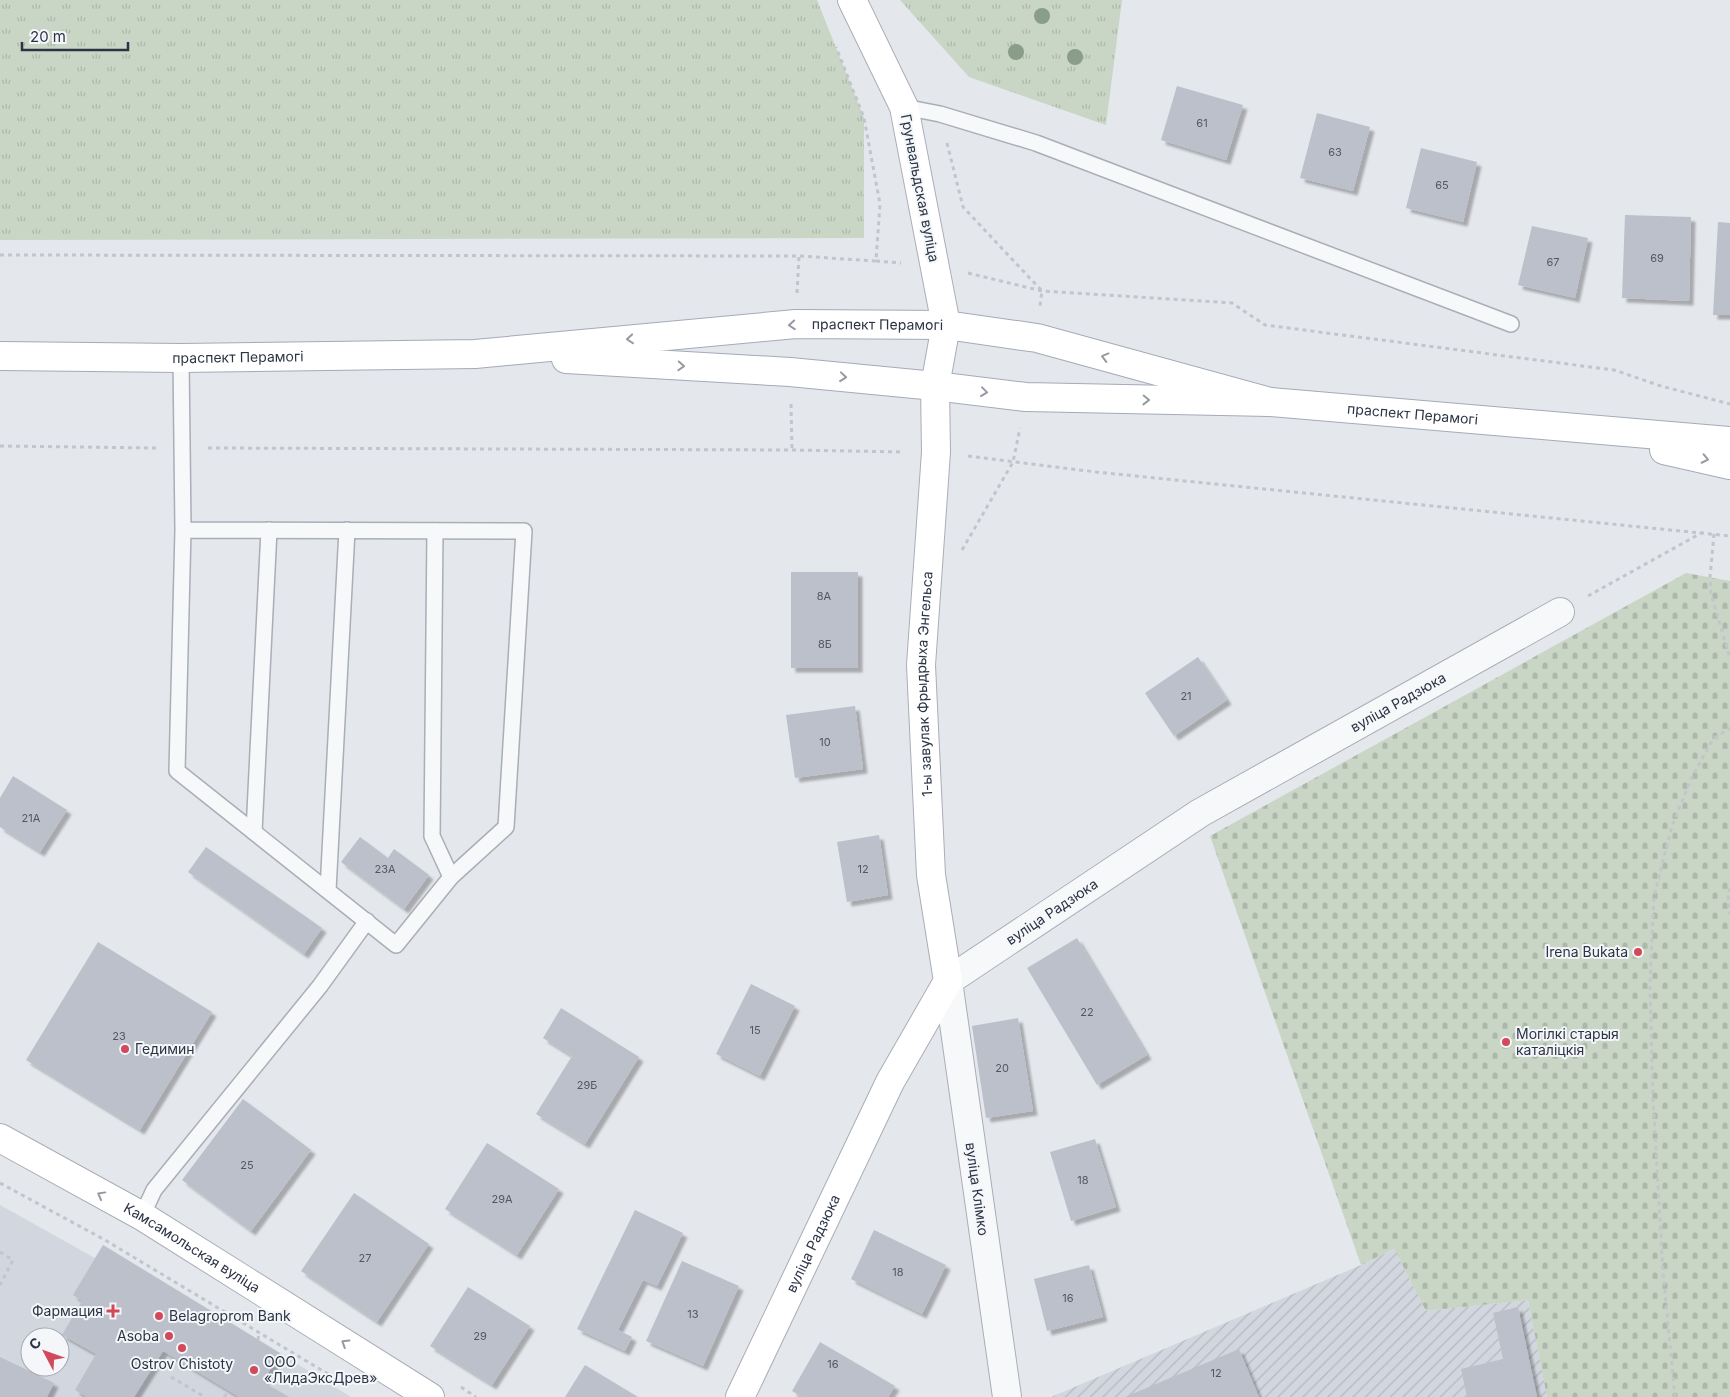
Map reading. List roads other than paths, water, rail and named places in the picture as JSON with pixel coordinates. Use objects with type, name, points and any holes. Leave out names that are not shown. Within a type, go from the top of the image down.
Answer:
[{"type":"main road","name":"Грунвальдская вуліца","points":[[852,0],[904,107],[946,324],[935,386]]},
{"type":"main road","name":"праспект Перамогі","points":[[475,354],[796,324],[946,324],[1037,338],[1270,402]]},
{"type":"main road","name":"праспект Перамогі","points":[[0,356],[181,358],[475,354],[790,372],[1026,397],[1270,402],[1730,441]]},
{"type":"main road","name":"1-ы завулак Фрыдрыха Энгельса","points":[[935,386],[936,452],[921,665],[931,875],[948,981]]},
{"type":"main road","name":"праспект Перамогі","points":[[1555,426],[1730,465]]},
{"type":"main road","name":"вуліца Радзюка","points":[[740,1397],[890,1082],[948,981]]},
{"type":"main road","name":"Камсамольская вуліца","points":[[0,1138],[142,1216],[430,1397]]},
{"type":"street","name":"вуліца Радзюка","points":[[948,981],[1200,813],[1560,612]]},
{"type":"street","name":"вуліца Клімко","points":[[948,981],[1007,1397]]},
{"type":"lane","points":[[904,107],[940,114],[1036,143],[1511,324]]},
{"type":"lane","points":[[181,358],[183,530],[177,771],[396,945],[451,876],[506,827],[524,531],[183,530]]},
{"type":"lane","points":[[254,832],[269,530]]},
{"type":"lane","points":[[328,890],[347,530]]},
{"type":"lane","points":[[435,531],[432,836],[451,876]]},
{"type":"lane","points":[[142,1216],[154,1190],[320,986],[367,922]]},
{"type":"place","name":"Irena Bukata","points":[[1638,952]]},
{"type":"place","name":"Могілкі старыя каталіцкія","points":[[1506,1042]]},
{"type":"place","name":"Гедимин","points":[[125,1049]]},
{"type":"place","name":"Фармация","points":[[113,1311]]},
{"type":"place","name":"Belagroprom Bank","points":[[159,1316]]},
{"type":"place","name":"Asoba","points":[[169,1336]]},
{"type":"place","name":"Ostrov Chistoty","points":[[182,1348]]},
{"type":"place","name":"ООО «ЛидаЭксДрев»","points":[[254,1370]]}]
